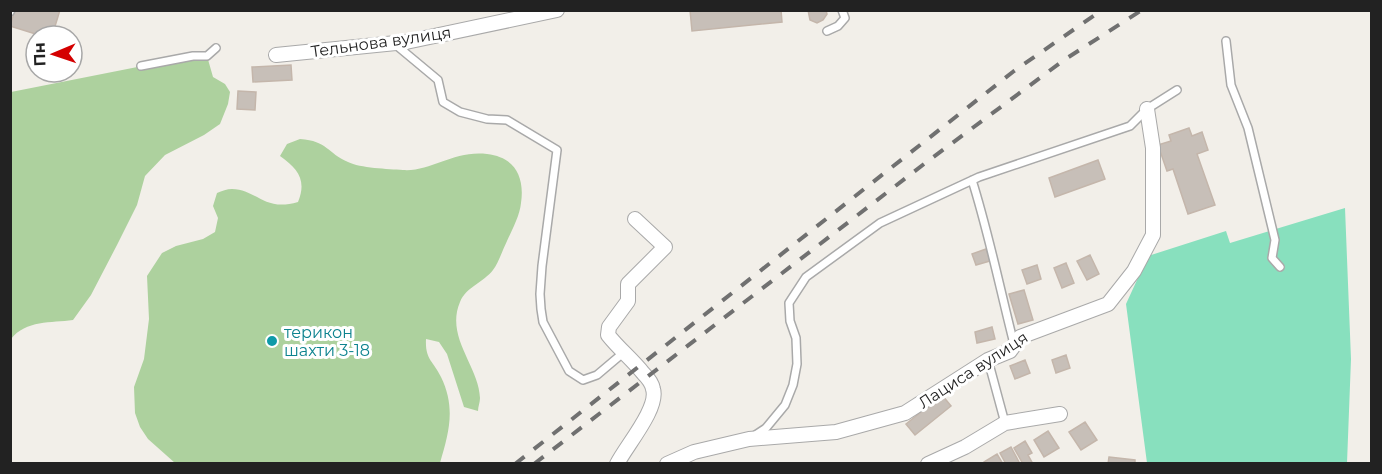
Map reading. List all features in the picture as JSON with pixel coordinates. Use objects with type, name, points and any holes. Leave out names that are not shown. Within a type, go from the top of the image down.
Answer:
[{"type":"street","name":"Тельнова вулиця","points":[[276,56],[394,43],[519,15],[557,10]]},
{"type":"street","name":"Лациса вулиця","points":[[667,464],[694,452],[749,440],[836,432],[905,413],[988,360],[1010,351],[1020,337],[1108,304],[1134,271],[1153,235],[1153,148],[1147,109]]},
{"type":"street","points":[[617,464],[654,400],[654,389],[646,376],[608,335],[609,327],[628,301],[628,284],[665,247],[635,219]]},
{"type":"street","points":[[928,464],[965,447],[1005,423],[1060,414]]},
{"type":"lane","points":[[827,31],[838,26],[845,18],[842,10]]},
{"type":"lane","points":[[1226,41],[1231,85],[1248,128],[1275,240],[1272,258],[1280,267]]},
{"type":"lane","points":[[394,43],[438,80],[443,102],[460,112],[487,119],[507,120],[557,150],[541,275],[540,294],[543,322],[569,371],[583,380],[597,375],[623,353]]},
{"type":"lane","points":[[141,66],[193,56],[207,56],[216,48]]},
{"type":"lane","points":[[749,440],[766,428],[785,405],[793,385],[797,364],[796,338],[790,321],[789,303],[806,277],[880,223],[972,180],[1130,126],[1147,109],[1177,90]]},
{"type":"lane","points":[[972,180],[988,232],[997,280],[1014,344]]},
{"type":"lane","points":[[988,360],[1005,423]]},
{"type":"green space","points":[[193,56],[207,56],[213,77],[225,84],[230,92],[220,124],[165,155],[145,176],[137,205],[117,245],[91,295],[73,320],[31,325],[11,339],[11,92],[51,84],[84,84],[84,78]]},
{"type":"green space","points":[[300,139],[316,142],[341,159],[367,167],[413,170],[464,155],[487,154],[504,159],[511,164],[519,176],[522,193],[516,222],[495,267],[463,297],[457,315],[459,339],[478,386],[480,398],[478,411],[464,407],[447,354],[439,342],[426,339],[428,356],[446,388],[450,410],[450,420],[440,463],[175,463],[148,439],[140,427],[135,413],[134,387],[144,359],[149,319],[147,276],[162,253],[176,246],[203,239],[215,232],[218,218],[213,206],[217,193],[232,189],[241,190],[269,203],[298,202],[302,187],[301,181],[296,170],[280,156],[287,144]]},
{"type":"green space","points":[[1345,208],[1351,359],[1347,463],[1147,463],[1126,304],[1148,256],[1226,231],[1230,243]]},
{"type":"building","points":[[15,10],[60,10],[56,24],[24,24],[24,30],[10,26]]},
{"type":"building","points":[[690,10],[781,10],[782,22],[692,31]]},
{"type":"building","points":[[808,10],[826,10],[827,14],[817,23],[810,20]]},
{"type":"building","points":[[291,65],[292,80],[253,82],[252,67]]},
{"type":"building","points":[[238,91],[256,92],[255,110],[237,109]]},
{"type":"building","points":[[1189,128],[1192,136],[1202,132],[1208,150],[1197,154],[1215,205],[1188,214],[1173,169],[1167,171],[1158,145],[1171,141],[1169,135]]},
{"type":"building","points":[[1098,160],[1105,179],[1055,197],[1049,178]]},
{"type":"building","points":[[986,249],[990,261],[976,265],[972,254]]},
{"type":"building","points":[[1090,255],[1099,274],[1087,280],[1077,261]]},
{"type":"building","points":[[1066,263],[1074,283],[1062,288],[1054,268]]},
{"type":"building","points":[[1037,265],[1041,279],[1027,284],[1022,270]]},
{"type":"building","points":[[1024,290],[1033,320],[1018,324],[1009,294]]},
{"type":"building","points":[[992,327],[995,339],[977,343],[975,332]]},
{"type":"building","points":[[1066,355],[1070,368],[1056,373],[1052,360]]},
{"type":"building","points":[[1025,360],[1030,373],[1015,379],[1010,366]]},
{"type":"building","points":[[942,395],[951,406],[915,435],[906,424]]},
{"type":"building","points":[[1085,422],[1097,440],[1081,450],[1069,432]]},
{"type":"building","points":[[1048,431],[1059,448],[1044,457],[1034,440]]},
{"type":"building","points":[[1025,441],[1032,453],[1028,455],[1033,464],[1023,464],[1014,448]]},
{"type":"building","points":[[1011,447],[1020,464],[1006,464],[1000,453]]},
{"type":"building","points":[[997,454],[1003,464],[984,464],[984,462]]},
{"type":"building","points":[[1109,457],[1135,460],[1135,464],[1108,464]]},
{"type":"railway","points":[[515,464],[1014,71],[1102,10]]},
{"type":"railway","points":[[534,464],[924,164],[1064,60],[1142,10]]},
{"type":"place","name":"терикон шахти 3-18","points":[[272,341]]}]
